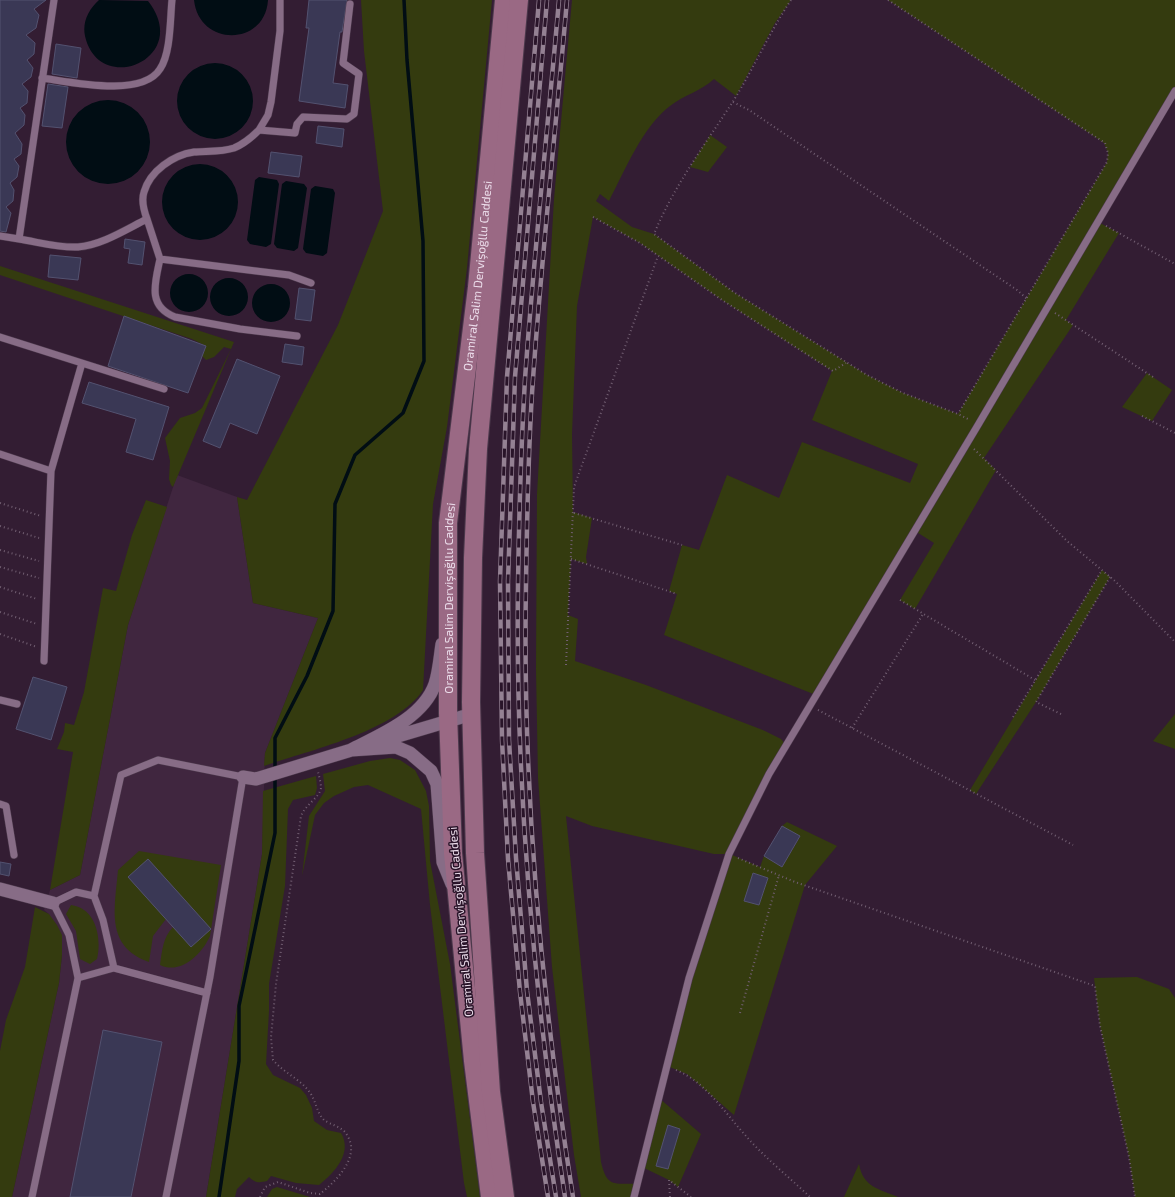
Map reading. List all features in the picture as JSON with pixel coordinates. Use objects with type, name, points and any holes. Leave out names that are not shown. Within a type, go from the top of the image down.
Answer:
[{"type":"main road","name":"Oramiral Salim Dervişoğllu Caddesi","points":[[490,1197],[473,1061],[453,853],[448,721],[448,523],[477,287],[504,0]]},
{"type":"main road","name":"Oramiral Salim Dervişoğllu Caddesi","points":[[505,1197],[491,1092],[476,852],[472,714],[473,558],[478,450],[519,0]]},
{"type":"street","points":[[351,750],[398,724],[422,704],[430,694],[435,683],[448,606]]},
{"type":"street","points":[[249,778],[312,762],[472,714]]},
{"type":"street","points":[[351,750],[396,747],[410,753],[431,771],[437,784],[443,862],[457,894]]},
{"type":"street","points":[[0,889],[53,903]]},
{"type":"lane","points":[[19,239],[54,0]]},
{"type":"lane","points":[[42,78],[115,86],[132,84],[154,76],[160,70],[166,53],[172,0]]},
{"type":"lane","points":[[280,0],[280,31],[271,102],[268,115],[259,130],[244,143],[233,148],[185,154],[168,162],[153,176],[144,192],[144,207],[160,259],[155,294],[160,306],[166,313],[176,317],[240,329],[297,336]]},
{"type":"lane","points":[[259,130],[295,133],[297,124],[303,117],[347,119],[354,114],[359,74],[343,63],[350,4]]},
{"type":"lane","points":[[634,1197],[689,978],[729,854],[769,774],[968,442],[1175,91]]},
{"type":"lane","points":[[0,236],[59,246],[87,245],[105,240],[147,219]]},
{"type":"lane","points":[[160,259],[289,275],[311,283]]},
{"type":"lane","points":[[0,336],[164,389]]},
{"type":"lane","points":[[44,661],[51,471],[82,362]]},
{"type":"lane","points":[[0,454],[51,471]]},
{"type":"lane","points":[[0,700],[17,704]]},
{"type":"lane","points":[[114,968],[103,920],[94,896],[121,774],[158,760],[249,778],[166,1197]]},
{"type":"lane","points":[[0,804],[6,806],[14,855]]},
{"type":"lane","points":[[32,1197],[78,978],[69,935],[53,903],[76,892],[94,896]]},
{"type":"lane","points":[[78,978],[114,968],[207,993]]},
{"type":"path","points":[[791,0],[775,23],[733,102],[696,156],[668,202],[654,234],[735,294],[847,363],[903,393],[958,414],[978,425]]},
{"type":"path","points":[[888,0],[1104,144],[1108,153],[1107,162],[958,414]]},
{"type":"path","points":[[733,102],[749,110],[991,272],[1017,290],[1026,299]]},
{"type":"path","points":[[593,217],[640,242],[722,300],[833,371],[847,363]]},
{"type":"path","points":[[1098,222],[1175,264]]},
{"type":"path","points":[[566,665],[574,487],[658,256]]},
{"type":"path","points":[[1047,308],[1153,377]]},
{"type":"path","points":[[1142,416],[1175,433]]},
{"type":"path","points":[[968,442],[1067,541],[1110,577],[1175,642]]},
{"type":"path","points":[[0,503],[50,519]]},
{"type":"path","points":[[573,512],[682,545]]},
{"type":"path","points":[[0,526],[49,541]]},
{"type":"path","points":[[0,550],[48,563]]},
{"type":"path","points":[[571,559],[677,594]]},
{"type":"path","points":[[0,567],[47,580]]},
{"type":"path","points":[[1013,717],[1102,570]]},
{"type":"path","points":[[1061,714],[1036,702],[1110,577]]},
{"type":"path","points":[[0,587],[46,602]]},
{"type":"path","points":[[900,600],[1036,680]]},
{"type":"path","points":[[0,612],[45,627]]},
{"type":"path","points":[[852,728],[923,614]]},
{"type":"path","points":[[0,634],[44,650]]},
{"type":"path","points":[[810,706],[1073,845]]},
{"type":"path","points":[[260,1197],[265,1187],[278,1182],[310,1193],[320,1194],[343,1169],[351,1155],[348,1135],[343,1130],[324,1120],[319,1113],[309,1091],[273,1060],[272,1048],[276,984],[301,816],[304,808],[319,794],[321,787],[312,762]]},
{"type":"path","points":[[729,854],[779,875],[1095,986],[1100,1026],[1129,1157],[1135,1197]]},
{"type":"path","points":[[740,1013],[779,875]]},
{"type":"path","points":[[667,1066],[687,1074],[701,1086],[713,1097],[746,1137],[810,1197]]},
{"type":"path","points":[[670,1197],[669,1180],[691,1197]]},
{"type":"shaded area","points":[[99,0],[148,1],[159,21],[159,39],[152,53],[139,63],[123,67],[107,65],[94,55],[84,31],[87,16],[92,7]]},
{"type":"shaded area","points":[[194,0],[268,0],[264,15],[256,26],[245,33],[232,35],[219,33],[207,26],[198,15]]},
{"type":"shaded area","points":[[208,63],[222,63],[230,65],[236,69],[247,80],[251,86],[253,101],[251,116],[242,128],[230,137],[222,139],[208,139],[200,137],[194,133],[183,122],[179,116],[177,108],[177,94],[179,86],[183,80],[194,69],[200,65]]},
{"type":"shaded area","points":[[108,100],[124,103],[138,112],[147,126],[150,142],[147,158],[138,172],[124,181],[108,184],[92,181],[78,172],[69,158],[66,142],[69,126],[78,112],[92,103]]},
{"type":"shaded area","points":[[193,164],[207,164],[221,170],[232,181],[238,195],[238,209],[235,217],[227,229],[221,234],[207,240],[193,240],[179,234],[168,223],[162,209],[162,195],[168,181],[179,170]]},
{"type":"shaded area","points":[[259,177],[277,180],[279,184],[271,244],[266,247],[250,244],[247,240],[255,180]]},
{"type":"shaded area","points":[[286,181],[304,184],[307,188],[298,248],[294,251],[277,248],[274,244],[282,184]]},
{"type":"shaded area","points":[[315,186],[333,189],[335,193],[327,253],[323,256],[306,253],[303,249],[311,189]]},
{"type":"shaded area","points":[[185,274],[193,274],[203,279],[207,286],[207,300],[203,307],[193,312],[185,312],[175,307],[173,304],[170,297],[170,289],[175,279],[178,277]]},
{"type":"shaded area","points":[[225,278],[233,278],[243,283],[247,290],[247,304],[243,311],[233,316],[225,316],[215,311],[213,308],[210,301],[210,293],[215,283],[218,281]]},
{"type":"shaded area","points":[[267,284],[275,284],[285,289],[289,296],[289,310],[285,317],[275,322],[267,322],[257,317],[255,314],[252,307],[252,299],[257,289],[260,287]]},
{"type":"shaded area","points":[[177,475],[237,497],[253,603],[318,618],[265,753],[262,854],[206,1197],[12,1197],[59,983],[62,955],[49,914],[44,910],[50,890],[80,875],[128,625]]},
{"type":"green space","points":[[361,0],[492,0],[467,268],[447,427],[433,504],[423,690],[410,704],[393,717],[373,728],[327,746],[264,766],[265,753],[318,618],[253,603],[237,497],[247,500],[338,325],[383,211],[364,51]]},
{"type":"green space","points":[[572,0],[791,0],[775,23],[736,96],[714,79],[704,87],[670,106],[651,125],[643,137],[609,201],[600,194],[596,201],[632,227],[654,234],[735,293],[867,375],[903,393],[958,414],[1107,162],[1108,153],[1104,143],[888,0],[1175,0],[1175,91],[1098,222],[1119,233],[1066,320],[1073,325],[984,458],[996,470],[915,609],[900,600],[934,543],[915,531],[816,695],[664,635],[677,594],[669,591],[682,545],[699,550],[727,475],[779,498],[802,442],[910,483],[918,464],[812,420],[832,371],[722,300],[640,243],[593,217],[577,306],[572,434],[573,512],[592,518],[586,557],[587,564],[571,559],[568,615],[578,619],[575,661],[646,685],[765,731],[781,739],[786,745],[730,854],[760,867],[764,856],[782,867],[800,837],[782,826],[787,822],[837,846],[805,885],[734,1115],[687,1074],[667,1066],[689,978],[729,854],[714,854],[592,826],[566,816],[601,1162],[603,1170],[609,1180],[617,1183],[637,1184],[634,1197],[581,1197],[574,1155],[552,967],[538,778],[536,669],[537,494],[554,199]]},
{"type":"green space","points":[[710,135],[727,147],[708,172],[690,167]]},
{"type":"green space","points":[[0,266],[234,342],[173,487],[169,479],[170,461],[165,438],[180,418],[195,413],[202,408],[231,349],[224,347],[214,357],[206,360],[202,356],[206,346],[192,339],[0,275]]},
{"type":"green space","points":[[1147,373],[1172,390],[1152,421],[1122,407]]},
{"type":"green space","points":[[146,500],[167,507],[128,625],[80,875],[50,890],[73,752],[57,749],[64,732],[65,723],[74,725],[84,692],[103,588],[116,591],[132,535]]},
{"type":"green space","points":[[1102,570],[1110,577],[1036,702],[976,794],[970,790]]},
{"type":"green space","points":[[1175,714],[1175,749],[1153,741]]},
{"type":"green space","points":[[390,758],[400,760],[415,770],[426,791],[429,806],[430,861],[450,964],[480,1197],[467,1197],[464,1183],[430,905],[421,809],[368,785],[354,787],[334,796],[324,803],[315,815],[302,876],[309,816],[325,791],[323,774],[370,761]]},
{"type":"green space","points":[[316,776],[317,788],[315,795],[293,800],[288,809],[285,886],[269,984],[266,1064],[273,1075],[300,1088],[306,1095],[312,1108],[314,1121],[327,1130],[341,1133],[345,1148],[336,1169],[319,1185],[296,1183],[271,1176],[267,1181],[257,1182],[249,1177],[237,1189],[235,1197],[206,1197],[262,854],[263,791]]},
{"type":"green space","points":[[139,851],[221,865],[210,936],[202,950],[183,965],[168,967],[160,965],[165,940],[173,927],[166,919],[153,936],[149,962],[135,955],[125,946],[119,936],[115,911],[118,870]]},
{"type":"green space","points":[[71,905],[80,907],[92,918],[98,933],[99,942],[97,959],[90,964],[80,959],[76,931],[66,914]]},
{"type":"green space","points":[[35,907],[49,914],[62,935],[62,955],[59,983],[12,1197],[0,1197],[0,1051],[6,1020],[25,967]]},
{"type":"green space","points":[[1137,977],[1169,989],[1175,998],[1175,1197],[1135,1197],[1129,1157],[1100,1026],[1094,978]]},
{"type":"green space","points":[[659,1098],[701,1134],[678,1187],[669,1180],[642,1167]]},
{"type":"green space","points":[[859,1164],[864,1178],[868,1182],[878,1189],[898,1197],[844,1197]]},
{"type":"green space","points":[[277,1187],[310,1197],[267,1197],[272,1189]]},
{"type":"building","points":[[0,0],[46,0],[34,9],[39,15],[36,28],[26,35],[35,43],[34,54],[27,60],[33,68],[31,77],[22,84],[28,91],[27,103],[20,108],[25,115],[24,125],[15,133],[22,144],[21,154],[14,159],[19,166],[17,177],[10,183],[14,190],[13,201],[6,207],[11,213],[6,232],[0,231]]},
{"type":"building","points":[[309,0],[347,0],[342,32],[340,32],[333,83],[348,85],[345,108],[299,101],[309,28],[306,28]]},
{"type":"building","points":[[56,44],[81,48],[77,78],[52,74]]},
{"type":"building","points":[[48,84],[68,87],[62,128],[42,126]]},
{"type":"building","points":[[318,126],[344,129],[342,147],[316,143]]},
{"type":"building","points":[[271,152],[302,156],[299,177],[268,173]]},
{"type":"building","points":[[125,239],[145,242],[142,265],[128,263],[130,249],[124,248]]},
{"type":"building","points":[[50,255],[81,258],[78,280],[48,277]]},
{"type":"building","points":[[299,288],[315,290],[311,321],[295,319]]},
{"type":"building","points":[[124,316],[206,346],[188,393],[108,366]]},
{"type":"building","points":[[285,344],[304,347],[302,365],[282,362]]},
{"type":"building","points":[[237,359],[280,376],[257,434],[230,423],[220,448],[203,441]]},
{"type":"building","points":[[89,382],[169,407],[153,460],[126,452],[136,419],[82,403]]},
{"type":"building","points":[[33,677],[67,687],[51,740],[16,729]]},
{"type":"building","points":[[782,826],[800,836],[782,867],[764,856]]},
{"type":"building","points":[[148,859],[211,929],[191,947],[128,877]]},
{"type":"building","points":[[0,862],[11,864],[9,876],[0,874]]},
{"type":"building","points":[[753,873],[768,878],[759,905],[744,901]]},
{"type":"building","points":[[103,1030],[162,1042],[131,1197],[70,1197]]},
{"type":"building","points":[[668,1125],[680,1129],[668,1169],[656,1166]]},
{"type":"waterway","points":[[219,1197],[239,1061],[239,1006],[275,833],[275,738],[307,676],[333,611],[335,504],[355,455],[403,413],[424,361],[423,241],[407,60],[404,0]]},
{"type":"railway","points":[[539,0],[507,377],[500,581],[502,740],[508,859],[520,992],[533,1102],[548,1197]]},
{"type":"railway","points":[[547,0],[515,377],[508,581],[509,740],[516,858],[527,991],[541,1102],[556,1197]]},
{"type":"railway","points":[[559,0],[525,379],[522,430],[518,584],[518,661],[523,815],[529,892],[544,1045],[565,1197]]},
{"type":"railway","points":[[567,0],[531,405],[527,507],[526,661],[527,738],[536,892],[552,1045],[573,1197]]}]
